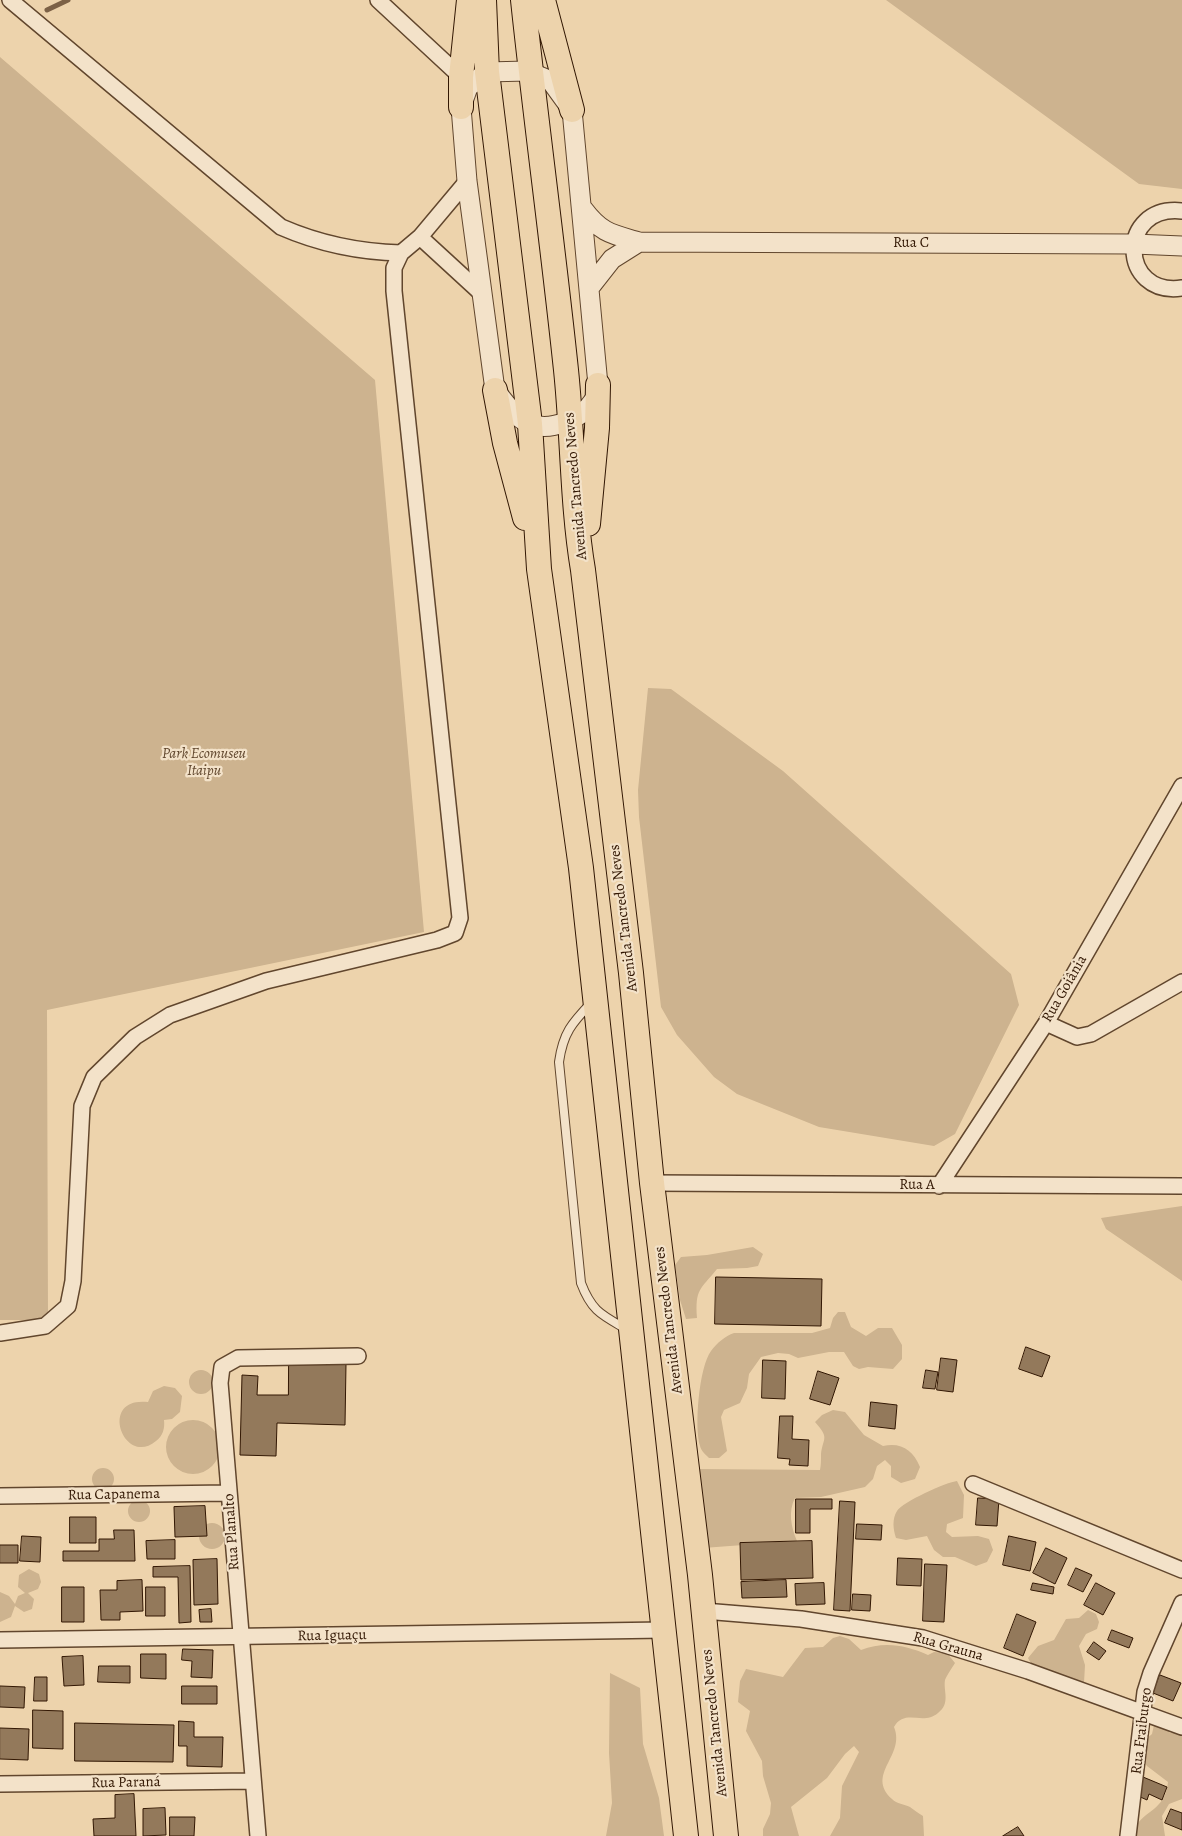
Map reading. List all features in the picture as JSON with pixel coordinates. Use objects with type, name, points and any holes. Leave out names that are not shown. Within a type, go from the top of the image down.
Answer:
[{"type":"main road","points":[[462,107],[462,77],[469,0]]},
{"type":"main road","points":[[484,0],[486,72],[530,424],[539,570],[581,868],[686,1836]]},
{"type":"main road","name":"Avenida Tancredo Neves","points":[[523,0],[552,238],[571,420],[576,530],[583,570],[631,973],[652,1184],[704,1611],[726,1836]]},
{"type":"main road","points":[[543,0],[572,110]]},
{"type":"main road","points":[[583,570],[597,428],[598,385]]},
{"type":"main road","points":[[495,390],[505,443],[539,570]]},
{"type":"street","points":[[10,0],[281,227],[323,243],[344,248],[401,253]]},
{"type":"street","points":[[378,0],[462,77]]},
{"type":"street","points":[[531,71],[551,81],[572,110],[583,209],[598,385],[594,400],[571,420],[558,427],[530,424],[513,412],[495,390],[467,181],[462,107],[468,87],[486,72],[531,71]]},
{"type":"street","points":[[0,1333],[45,1326],[68,1306],[73,1281],[82,1106],[94,1078],[135,1037],[170,1016],[266,981],[437,940],[455,932],[460,918],[394,291],[394,268],[401,253],[420,237],[467,181]]},
{"type":"street","name":"Rua C","points":[[583,209],[596,225],[613,235],[639,242],[1134,244],[1182,246]]},
{"type":"street","points":[[1182,211],[1173,210],[1154,215],[1140,228],[1134,244],[1136,265],[1148,280],[1165,289],[1182,288]]},
{"type":"street","points":[[420,237],[481,293]]},
{"type":"street","points":[[590,287],[612,260],[639,242]]},
{"type":"street","name":"Rua Goiânia","points":[[939,1186],[1046,1023],[1182,786]]},
{"type":"street","points":[[1046,1023],[1077,1037],[1091,1034],[1182,982]]},
{"type":"street","name":"Rua A","points":[[652,1184],[1182,1186]]},
{"type":"street","name":"Rua Planalto","points":[[258,1836],[220,1383],[222,1367],[238,1358],[358,1356]]},
{"type":"street","points":[[973,1484],[1182,1570]]},
{"type":"street","name":"Rua Capanema","points":[[0,1496],[229,1493]]},
{"type":"street","name":"Rua Fraiburgo","points":[[1128,1836],[1145,1692],[1151,1673],[1182,1603]]},
{"type":"street","name":"Rua Grauna","points":[[704,1611],[801,1618],[923,1638],[1028,1671],[1182,1727]]},
{"type":"street","name":"Rua Iguaçu","points":[[0,1640],[240,1638],[664,1630]]},
{"type":"street","name":"Rua Paraná","points":[[0,1784],[253,1781]]},
{"type":"lane","points":[[594,1000],[570,1025],[561,1043],[559,1062],[581,1283],[588,1302],[602,1315],[631,1332]]},
{"type":"green space","points":[[886,0],[1182,0],[1182,189],[1139,184]]},
{"type":"green space","name":"Park Ecomuseu Itaipu","points":[[0,57],[375,380],[424,932],[47,1010],[48,1320],[0,1320]]},
{"type":"green space","points":[[648,688],[671,689],[783,771],[1011,974],[1019,1005],[955,1134],[934,1146],[819,1127],[737,1094],[714,1077],[677,1035],[661,1007],[639,817],[638,790]]},
{"type":"green space","points":[[1182,1206],[1182,1281],[1106,1229],[1101,1218]]},
{"type":"green space","points":[[753,1247],[763,1254],[758,1266],[717,1269],[700,1290],[697,1301],[697,1318],[686,1319],[680,1300],[675,1265],[681,1257],[707,1255]]},
{"type":"green space","points":[[838,1312],[845,1312],[851,1327],[866,1336],[878,1328],[892,1328],[902,1345],[902,1359],[893,1369],[868,1367],[859,1369],[853,1366],[844,1352],[829,1352],[798,1358],[789,1354],[778,1353],[761,1357],[749,1374],[747,1388],[740,1403],[724,1410],[721,1417],[727,1451],[719,1458],[709,1458],[700,1446],[698,1412],[703,1370],[713,1348],[724,1338],[734,1333],[812,1333],[830,1328],[833,1318]]},
{"type":"green space","points":[[201,1370],[210,1373],[213,1382],[210,1391],[201,1394],[192,1391],[189,1382],[192,1373]]},
{"type":"green space","points":[[164,1386],[175,1388],[182,1396],[180,1412],[172,1419],[164,1420],[163,1432],[156,1441],[144,1447],[134,1445],[126,1439],[121,1429],[120,1419],[123,1409],[132,1403],[148,1402],[153,1391]]},
{"type":"green space","points":[[833,1410],[845,1412],[864,1435],[883,1446],[901,1446],[910,1452],[920,1467],[915,1479],[901,1483],[891,1477],[891,1466],[885,1460],[877,1466],[873,1479],[865,1487],[821,1497],[795,1498],[791,1519],[797,1541],[703,1548],[696,1469],[820,1470],[824,1435],[815,1422],[822,1415]]},
{"type":"green space","points":[[193,1420],[203,1422],[212,1428],[218,1437],[220,1447],[218,1457],[212,1466],[203,1472],[193,1474],[183,1472],[174,1466],[168,1457],[166,1447],[168,1437],[174,1428],[183,1422]]},
{"type":"green space","points":[[103,1468],[113,1475],[114,1479],[107,1489],[103,1490],[93,1483],[92,1479],[99,1469]]},
{"type":"green space","points":[[957,1481],[964,1495],[963,1518],[947,1524],[946,1532],[952,1537],[978,1536],[989,1539],[993,1550],[987,1562],[976,1566],[955,1557],[943,1557],[934,1550],[927,1536],[906,1540],[896,1538],[894,1531],[894,1517],[901,1507],[925,1493]]},
{"type":"green space","points":[[139,1500],[147,1503],[150,1511],[147,1519],[139,1522],[131,1519],[128,1511],[131,1503]]},
{"type":"green space","points":[[212,1523],[222,1526],[225,1536],[222,1546],[212,1549],[202,1546],[199,1536],[202,1526]]},
{"type":"green space","points":[[29,1569],[39,1574],[41,1582],[38,1589],[28,1593],[34,1599],[32,1609],[24,1612],[15,1606],[11,1617],[0,1622],[0,1592],[9,1596],[15,1604],[18,1596],[25,1593],[18,1587],[19,1575]]},
{"type":"green space","points":[[1088,1610],[1096,1614],[1099,1622],[1097,1629],[1086,1634],[1079,1646],[1085,1665],[1084,1683],[1079,1686],[1061,1674],[1039,1668],[1030,1662],[1028,1658],[1038,1646],[1054,1640],[1066,1619],[1079,1618]]},
{"type":"green space","points":[[840,1636],[849,1639],[861,1650],[870,1647],[895,1645],[928,1655],[934,1652],[947,1653],[955,1663],[945,1680],[946,1697],[942,1709],[932,1717],[903,1719],[898,1721],[894,1727],[895,1747],[884,1773],[885,1790],[892,1799],[910,1807],[923,1816],[924,1836],[830,1836],[840,1818],[842,1786],[859,1752],[854,1746],[845,1754],[827,1778],[791,1807],[799,1836],[763,1836],[763,1829],[770,1814],[771,1803],[763,1776],[762,1761],[746,1731],[750,1711],[738,1702],[740,1681],[746,1669],[783,1677],[805,1648],[823,1647],[833,1638]]},
{"type":"green space","points":[[610,1673],[640,1688],[643,1744],[659,1798],[664,1836],[606,1836],[612,1803],[609,1753]]},
{"type":"green space","points":[[1163,1723],[1170,1733],[1182,1733],[1182,1799],[1169,1804],[1162,1816],[1165,1836],[1135,1836],[1134,1829],[1138,1822],[1159,1804],[1166,1792],[1168,1782],[1147,1766],[1142,1759],[1145,1740],[1152,1734],[1154,1725]]},
{"type":"building","points":[[716,1277],[822,1279],[821,1326],[715,1324]]},
{"type":"building","points":[[1026,1347],[1050,1356],[1042,1377],[1019,1369]]},
{"type":"building","points":[[941,1358],[957,1360],[953,1392],[937,1390]]},
{"type":"building","points":[[763,1360],[786,1361],[785,1399],[762,1398]]},
{"type":"building","points":[[289,1363],[346,1364],[345,1425],[277,1423],[276,1456],[240,1455],[242,1375],[258,1376],[257,1395],[288,1395]]},
{"type":"building","points":[[926,1370],[938,1372],[935,1389],[923,1388]]},
{"type":"building","points":[[818,1371],[839,1378],[830,1405],[810,1399]]},
{"type":"building","points":[[871,1402],[897,1405],[895,1429],[869,1426]]},
{"type":"building","points":[[780,1416],[793,1416],[792,1439],[809,1440],[808,1466],[789,1465],[790,1459],[778,1458]]},
{"type":"building","points":[[978,1498],[999,1499],[997,1526],[976,1525]]},
{"type":"building","points":[[796,1499],[832,1499],[832,1509],[810,1509],[810,1533],[796,1533]]},
{"type":"building","points":[[840,1501],[855,1502],[850,1611],[834,1610]]},
{"type":"building","points":[[205,1506],[207,1536],[175,1537],[174,1507]]},
{"type":"building","points":[[70,1517],[96,1517],[96,1543],[70,1543]]},
{"type":"building","points":[[857,1524],[882,1525],[881,1540],[856,1539]]},
{"type":"building","points":[[114,1530],[134,1530],[135,1561],[63,1561],[63,1551],[99,1551],[99,1539],[114,1539]]},
{"type":"building","points":[[22,1536],[41,1537],[40,1562],[20,1561]]},
{"type":"building","points":[[1009,1536],[1036,1542],[1030,1571],[1003,1565]]},
{"type":"building","points":[[175,1540],[175,1559],[147,1559],[146,1541]]},
{"type":"building","points":[[812,1541],[813,1578],[741,1580],[740,1543]]},
{"type":"building","points":[[0,1545],[18,1545],[18,1563],[0,1563]]},
{"type":"building","points":[[1046,1548],[1067,1558],[1055,1584],[1033,1573]]},
{"type":"building","points":[[898,1558],[922,1559],[921,1586],[897,1585]]},
{"type":"building","points":[[217,1559],[218,1604],[194,1605],[193,1560]]},
{"type":"building","points":[[925,1564],[947,1565],[944,1622],[923,1621]]},
{"type":"building","points":[[190,1566],[191,1622],[179,1623],[178,1577],[153,1577],[153,1567]]},
{"type":"building","points":[[1076,1568],[1092,1575],[1083,1592],[1068,1585]]},
{"type":"building","points":[[142,1580],[143,1611],[120,1612],[120,1620],[101,1620],[100,1590],[117,1590],[117,1581]]},
{"type":"building","points":[[786,1580],[787,1597],[742,1598],[741,1582]]},
{"type":"building","points":[[824,1583],[825,1604],[796,1605],[795,1584]]},
{"type":"building","points":[[1033,1583],[1054,1587],[1053,1594],[1031,1590]]},
{"type":"building","points":[[1096,1583],[1115,1593],[1103,1615],[1084,1605]]},
{"type":"building","points":[[62,1587],[84,1587],[84,1622],[62,1622]]},
{"type":"building","points":[[146,1587],[165,1587],[165,1616],[146,1616]]},
{"type":"building","points":[[853,1594],[871,1595],[870,1611],[852,1610]]},
{"type":"building","points":[[211,1609],[212,1622],[200,1622],[199,1610]]},
{"type":"building","points":[[1017,1614],[1036,1622],[1023,1656],[1004,1648]]},
{"type":"building","points":[[1112,1630],[1133,1638],[1129,1648],[1108,1640]]},
{"type":"building","points":[[1094,1642],[1106,1651],[1099,1660],[1087,1652]]},
{"type":"building","points":[[183,1649],[213,1650],[212,1678],[191,1677],[192,1661],[182,1660]]},
{"type":"building","points":[[141,1654],[166,1654],[166,1679],[141,1678]]},
{"type":"building","points":[[83,1656],[84,1685],[64,1686],[62,1657]]},
{"type":"building","points":[[99,1666],[130,1666],[130,1683],[98,1682]]},
{"type":"building","points":[[1160,1675],[1181,1683],[1173,1701],[1153,1693]]},
{"type":"building","points":[[35,1677],[47,1677],[47,1701],[34,1701]]},
{"type":"building","points":[[0,1686],[25,1687],[24,1708],[0,1707]]},
{"type":"building","points":[[182,1686],[217,1686],[217,1704],[182,1704]]},
{"type":"building","points":[[33,1710],[63,1711],[63,1749],[33,1748]]},
{"type":"building","points":[[179,1721],[194,1722],[194,1737],[223,1737],[222,1767],[187,1766],[187,1746],[179,1746]]},
{"type":"building","points":[[75,1723],[174,1725],[173,1762],[75,1761]]},
{"type":"building","points":[[0,1728],[29,1729],[28,1760],[0,1759]]},
{"type":"building","points":[[1143,1777],[1167,1787],[1162,1800],[1149,1794],[1147,1800],[1136,1795]]},
{"type":"building","points":[[134,1794],[136,1836],[94,1836],[93,1819],[115,1818],[115,1795]]},
{"type":"building","points":[[165,1808],[166,1835],[143,1836],[143,1809]]},
{"type":"building","points":[[1171,1809],[1182,1813],[1182,1830],[1165,1823]]},
{"type":"building","points":[[170,1817],[195,1817],[194,1836],[170,1836]]},
{"type":"building","points":[[1018,1827],[1024,1836],[1003,1836]]},
{"type":"waterway","points":[[47,10],[68,0]]}]
